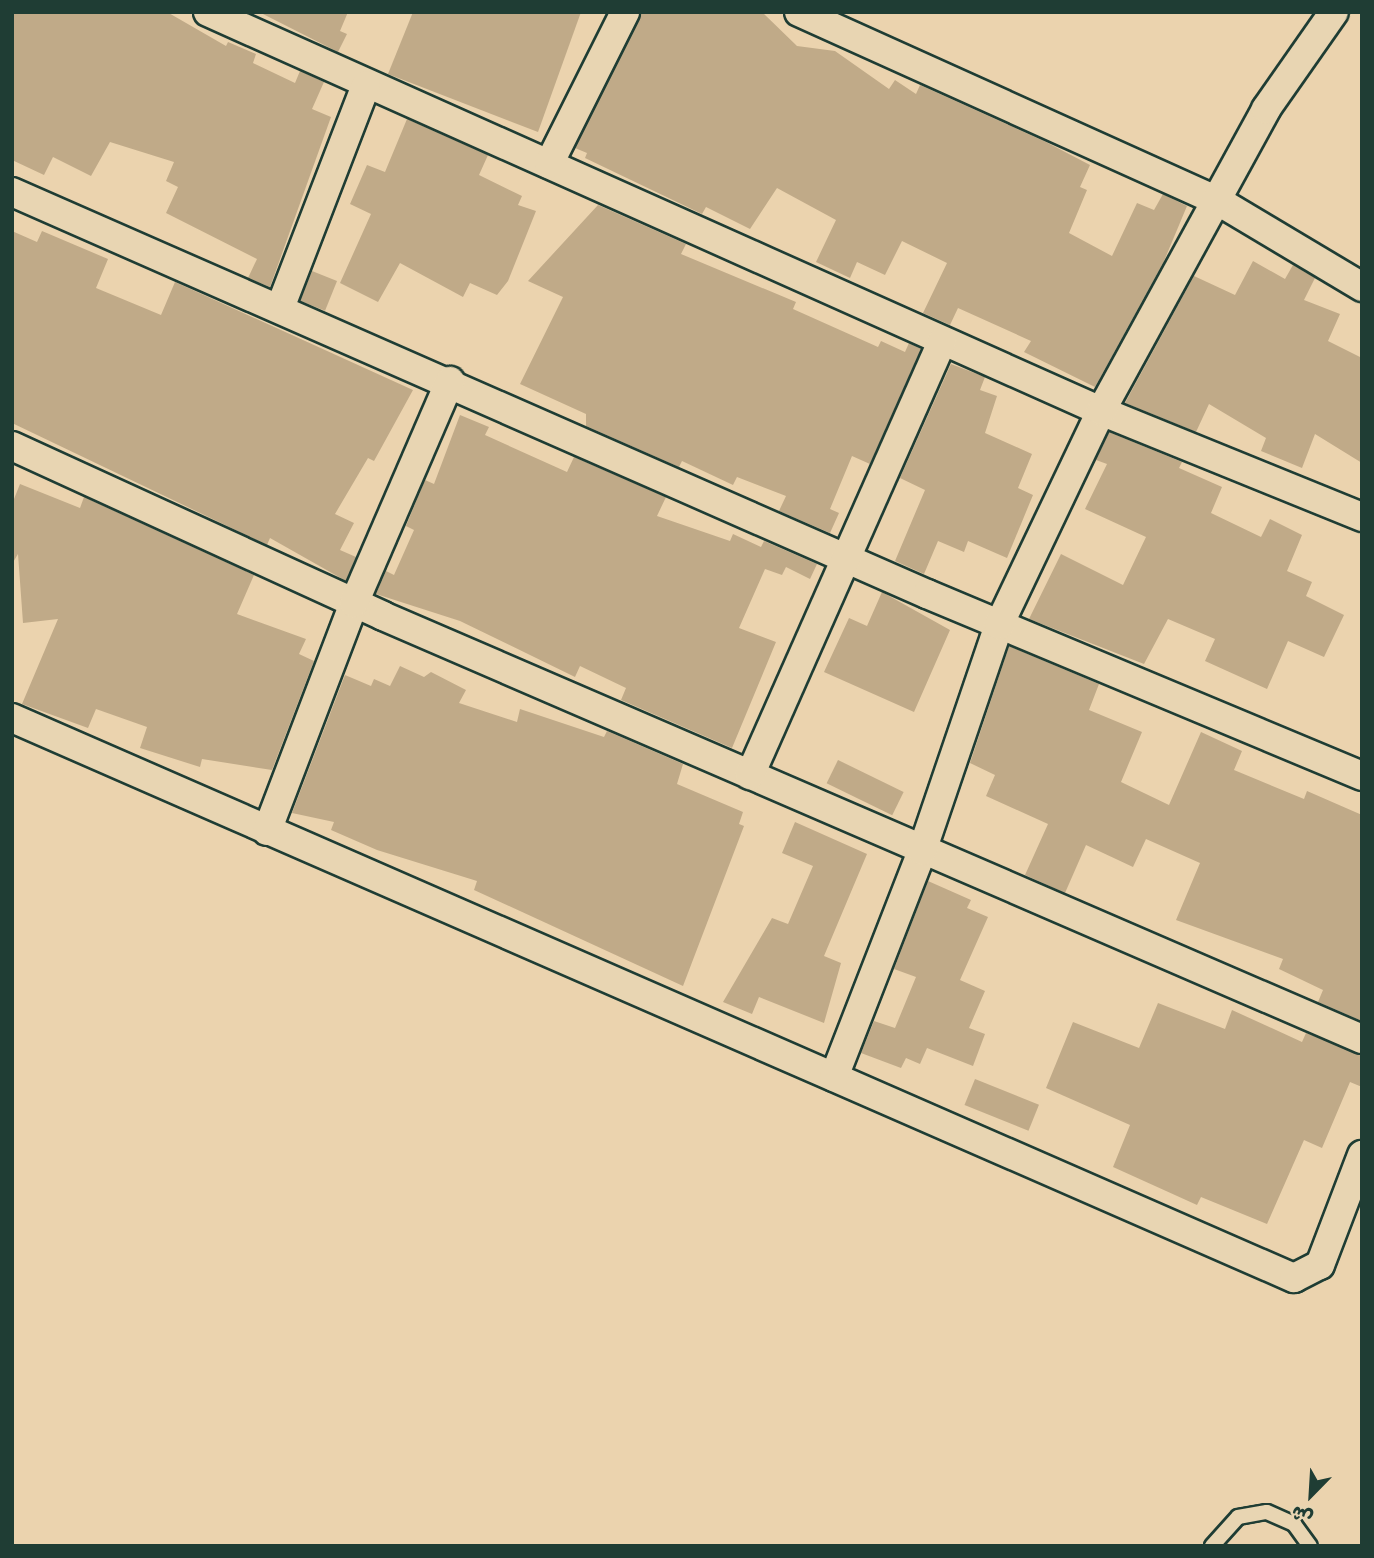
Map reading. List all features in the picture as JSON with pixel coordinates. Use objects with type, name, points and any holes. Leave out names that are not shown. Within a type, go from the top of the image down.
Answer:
[{"type":"street","points":[[208,12],[942,342],[1101,411],[1362,517]]},
{"type":"street","points":[[549,164],[625,12]]},
{"type":"street","points":[[799,12],[1218,201],[1362,287]]},
{"type":"street","points":[[834,1077],[922,851],[999,625],[1101,411],[1266,109],[1334,12]]},
{"type":"street","points":[[279,308],[366,85]]},
{"type":"street","points":[[12,192],[450,381],[999,625],[1362,776]]},
{"type":"street","points":[[750,775],[942,342]]},
{"type":"street","points":[[267,831],[354,603],[450,381]]},
{"type":"street","points":[[12,446],[354,603],[922,851],[1362,1039]]},
{"type":"street","points":[[12,718],[1294,1278],[1320,1265],[1362,1155]]},
{"type":"lane","points":[[1212,1546],[1238,1517],[1267,1512],[1294,1524],[1310,1546]]},
{"type":"building","points":[[12,12],[167,12],[226,46],[228,42],[256,54],[253,63],[295,83],[300,71],[324,82],[312,109],[331,117],[270,287],[248,278],[257,259],[166,213],[178,187],[166,181],[174,162],[110,142],[91,176],[53,157],[44,175],[12,160]]},
{"type":"building","points":[[259,12],[348,12],[340,31],[347,34],[338,52]]},
{"type":"building","points":[[413,12],[581,12],[538,132],[388,74]]},
{"type":"building","points":[[641,12],[762,12],[797,46],[835,51],[889,89],[895,80],[916,94],[920,85],[1046,142],[1090,165],[1080,187],[1087,190],[1069,233],[1112,256],[1137,203],[1154,210],[1163,194],[1187,206],[1164,261],[1095,387],[1024,352],[1031,341],[958,308],[950,325],[923,313],[947,263],[902,241],[885,275],[857,262],[850,278],[816,262],[836,220],[777,188],[750,229],[706,207],[702,214],[585,158],[587,153],[575,148]]},
{"type":"building","points":[[407,119],[488,155],[479,175],[522,196],[518,205],[536,211],[508,281],[497,295],[470,283],[463,297],[400,263],[378,302],[340,283],[371,214],[350,204],[367,165],[385,172]]},
{"type":"building","points":[[598,205],[686,244],[681,254],[796,302],[793,309],[878,347],[881,341],[905,352],[909,343],[921,349],[870,464],[852,456],[830,509],[839,513],[830,533],[779,511],[786,496],[737,477],[733,485],[682,461],[679,467],[586,426],[586,414],[520,384],[563,297],[528,281]]},
{"type":"building","points":[[12,231],[37,242],[42,231],[108,259],[96,288],[161,315],[175,282],[413,390],[374,461],[368,458],[335,514],[354,523],[340,550],[356,557],[346,581],[270,538],[267,545],[12,423]]},
{"type":"building","points":[[1253,261],[1285,279],[1293,265],[1315,278],[1304,300],[1340,314],[1328,341],[1362,358],[1362,463],[1315,434],[1302,468],[1261,451],[1266,438],[1209,404],[1196,432],[1125,403],[1194,276],[1235,295]]},
{"type":"building","points":[[312,271],[337,281],[325,311],[300,301]]},
{"type":"building","points":[[951,364],[985,377],[980,390],[997,396],[985,433],[1032,454],[1018,488],[1033,495],[1007,558],[968,541],[964,552],[938,541],[924,574],[895,561],[925,490],[900,478]]},
{"type":"building","points":[[460,415],[489,427],[485,435],[567,472],[574,457],[666,497],[657,516],[730,541],[733,534],[761,547],[764,541],[817,564],[810,579],[786,567],[782,575],[765,569],[739,628],[776,642],[732,748],[621,700],[626,688],[580,666],[575,677],[460,621],[376,594],[386,571],[394,575],[414,530],[406,526],[425,480],[434,484]]},
{"type":"building","points":[[1109,432],[1182,462],[1179,468],[1222,487],[1211,513],[1261,537],[1270,519],[1302,535],[1287,571],[1312,582],[1306,596],[1344,615],[1324,657],[1288,641],[1267,689],[1205,661],[1215,639],[1168,619],[1144,664],[1029,619],[1061,554],[1123,585],[1146,537],[1085,509],[1107,464],[1096,460]]},
{"type":"building","points":[[20,484],[80,508],[84,497],[254,575],[237,614],[306,639],[299,654],[314,661],[272,770],[202,759],[200,767],[140,748],[147,727],[96,709],[88,728],[22,704],[58,619],[23,623],[18,554],[12,564],[12,504]]},
{"type":"building","points":[[882,592],[950,630],[914,712],[824,672],[849,618],[867,626]]},
{"type":"building","points":[[1009,646],[1099,684],[1089,710],[1142,732],[1121,782],[1169,805],[1201,732],[1242,751],[1234,770],[1304,799],[1307,791],[1362,815],[1362,1021],[1318,1002],[1323,990],[1279,969],[1283,959],[1176,920],[1200,863],[1146,839],[1133,867],[1086,845],[1065,893],[1025,875],[1048,824],[986,796],[995,775],[970,763]]},
{"type":"building","points":[[400,666],[424,677],[431,672],[466,690],[459,703],[517,722],[520,709],[604,737],[607,731],[683,764],[677,784],[743,812],[739,824],[744,826],[683,986],[474,890],[477,881],[377,850],[331,830],[334,822],[292,813],[345,675],[371,686],[374,679],[390,686]]},
{"type":"building","points":[[838,760],[904,792],[892,815],[827,783]]},
{"type":"building","points":[[795,822],[867,854],[824,956],[841,963],[824,1023],[759,997],[752,1014],[723,1002],[772,918],[788,924],[813,866],[782,853]]},
{"type":"building","points":[[928,881],[971,900],[967,908],[988,917],[960,980],[985,991],[969,1028],[985,1034],[973,1066],[927,1048],[920,1064],[906,1058],[901,1068],[861,1053],[874,1021],[895,1028],[916,977],[894,969]]},
{"type":"building","points":[[1158,1003],[1225,1029],[1232,1010],[1302,1042],[1306,1033],[1362,1055],[1362,1087],[1350,1082],[1322,1148],[1304,1140],[1267,1224],[1201,1197],[1197,1205],[1113,1167],[1130,1125],[1046,1088],[1073,1022],[1139,1048]]},
{"type":"building","points":[[975,1079],[1039,1105],[1028,1131],[965,1105]]}]
